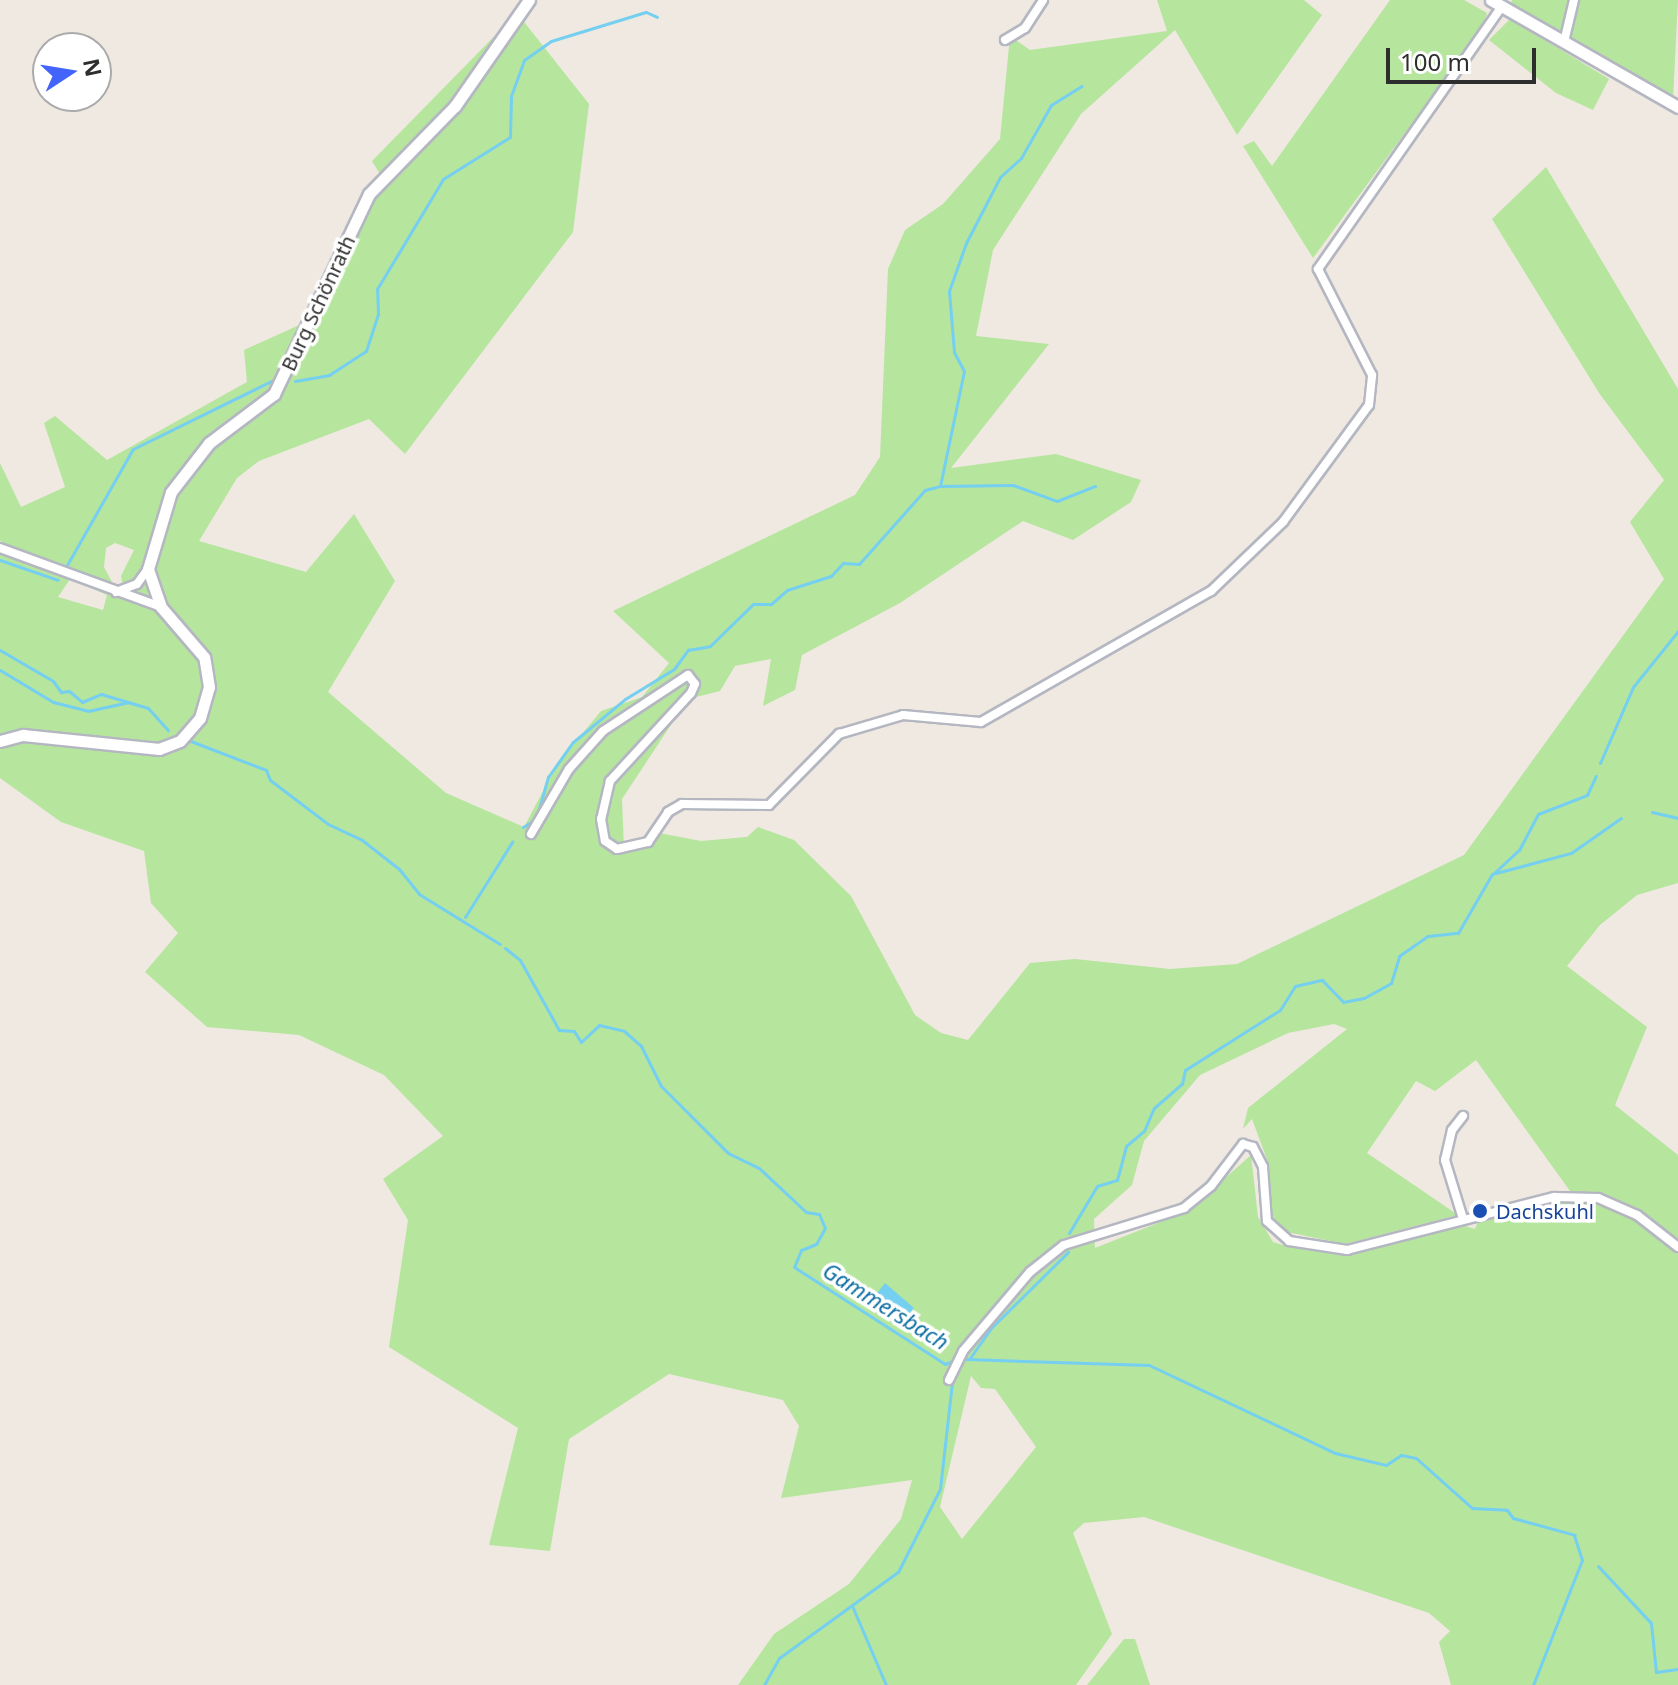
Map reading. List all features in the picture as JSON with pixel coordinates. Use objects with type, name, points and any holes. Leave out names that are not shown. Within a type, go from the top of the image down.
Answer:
[{"type":"street","name":"Burg Schönrath","points":[[148,569],[156,529],[190,463],[265,402],[289,370],[369,194],[455,106],[529,0]]},
{"type":"street","points":[[1005,40],[1025,28],[1043,0]]},
{"type":"street","points":[[1564,42],[1574,0]]},
{"type":"street","points":[[531,834],[569,769],[603,731],[688,675],[695,684],[691,693],[610,781],[602,801],[605,841],[617,849],[636,848],[682,804],[729,807],[769,805],[839,734],[903,715],[981,722],[1195,603],[1283,522],[1373,392],[1365,358],[1318,269],[1496,3],[1678,107]]},
{"type":"street","points":[[0,548],[161,607]]},
{"type":"street","points":[[115,592],[137,584],[148,569]]},
{"type":"street","points":[[0,741],[23,735],[159,749],[180,741],[200,718],[209,687],[204,657],[161,607],[148,569]]},
{"type":"street","points":[[1463,1116],[1452,1130],[1445,1160],[1463,1219]]},
{"type":"street","points":[[949,1380],[963,1351],[1030,1272],[1064,1245],[1184,1208],[1211,1186],[1243,1144],[1253,1147],[1263,1167],[1267,1221],[1289,1241],[1347,1250],[1554,1197],[1598,1198],[1637,1215],[1678,1247]]},
{"type":"green space","points":[[1157,0],[1304,0],[1322,15],[1237,135],[1175,30],[1081,114],[993,250],[976,336],[1049,344],[951,468],[1056,454],[1141,480],[1131,502],[1073,540],[1023,521],[900,603],[802,655],[795,690],[763,706],[771,659],[735,666],[720,691],[688,699],[622,799],[624,849],[659,833],[701,841],[747,837],[758,827],[794,840],[851,896],[915,1015],[941,1033],[968,1040],[1030,963],[1075,959],[1170,969],[1237,964],[1464,855],[1664,579],[1630,522],[1664,480],[1599,393],[1492,219],[1546,167],[1678,389],[1678,883],[1637,895],[1600,925],[1567,966],[1647,1027],[1615,1105],[1678,1155],[1678,1240],[1639,1209],[1599,1193],[1570,1191],[1476,1060],[1435,1091],[1416,1081],[1367,1153],[1458,1215],[1345,1244],[1282,1231],[1271,1213],[1269,1165],[1252,1119],[1243,1129],[1248,1108],[1347,1029],[1334,1024],[1288,1033],[1200,1075],[1144,1141],[1132,1185],[1094,1219],[1095,1248],[1188,1211],[1251,1155],[1258,1217],[1273,1242],[1286,1246],[1345,1255],[1462,1225],[1475,1229],[1478,1221],[1555,1202],[1596,1203],[1635,1219],[1678,1253],[1678,1685],[1451,1685],[1439,1642],[1450,1631],[1429,1613],[1144,1517],[1084,1523],[1073,1533],[1112,1634],[1076,1685],[738,1685],[774,1634],[849,1584],[901,1519],[912,1480],[781,1498],[799,1426],[783,1400],[669,1374],[569,1439],[550,1551],[489,1545],[518,1428],[389,1347],[408,1220],[383,1179],[443,1136],[384,1075],[299,1035],[207,1027],[145,972],[178,933],[151,903],[144,851],[61,822],[0,778],[0,544],[36,557],[0,541],[0,463],[21,507],[65,487],[44,423],[55,416],[107,460],[247,382],[244,350],[317,317],[373,197],[388,187],[372,161],[517,13],[589,104],[573,232],[405,454],[369,419],[259,461],[237,478],[199,541],[306,572],[354,514],[395,581],[328,692],[446,793],[524,827],[558,763],[601,711],[642,697],[669,663],[613,611],[855,495],[880,457],[888,269],[905,230],[943,204],[1000,139],[1010,36],[1030,50],[1167,31]],"holes":[[[115,543],[134,550],[121,576],[123,587],[114,586],[104,567],[106,548]],[[70,579],[107,595],[103,610],[58,597]],[[971,1376],[981,1388],[995,1389],[1036,1447],[962,1539],[940,1507]]]},
{"type":"green space","points":[[1390,0],[1464,0],[1487,13],[1483,27],[1313,258],[1243,146],[1254,141],[1272,166]]},
{"type":"green space","points":[[1512,0],[1569,0],[1562,36],[1510,7]]},
{"type":"green space","points":[[1576,0],[1678,0],[1673,99],[1571,40]]},
{"type":"green space","points":[[1510,19],[1609,79],[1593,110],[1556,93],[1489,40]]},
{"type":"green space","points":[[1124,1639],[1135,1639],[1150,1685],[1087,1685]]},
{"type":"water","points":[[885,1283],[914,1308],[904,1320],[871,1301]]},
{"type":"waterway","points":[[295,381],[329,375],[366,351],[378,314],[377,289],[443,179],[510,137],[511,96],[524,60],[551,41],[646,12],[657,17]]},
{"type":"waterway","points":[[523,827],[536,819],[548,777],[573,742],[625,699],[674,669],[688,650],[710,646],[753,604],[771,604],[787,590],[831,576],[843,563],[859,564],[925,490],[940,486],[964,371],[954,352],[949,291],[966,243],[1000,177],[1021,158],[1051,105],[1082,86]]},
{"type":"waterway","points":[[67,565],[133,449],[271,381]]},
{"type":"waterway","points":[[940,486],[1013,485],[1057,501],[1095,486]]},
{"type":"waterway","points":[[0,560],[58,580]]},
{"type":"waterway","points":[[1600,763],[1633,687],[1678,631]]},
{"type":"waterway","name":"Gammersbach","points":[[0,650],[53,681],[61,692],[69,691],[82,702],[101,694],[148,708],[168,730]]},
{"type":"waterway","points":[[0,670],[53,702],[88,711],[129,702]]},
{"type":"waterway","name":"Gammersbach","points":[[188,740],[266,770],[270,780],[328,824],[362,840],[399,869],[419,894],[500,944]]},
{"type":"waterway","points":[[1494,873],[1519,850],[1538,814],[1587,795],[1596,776]]},
{"type":"waterway","points":[[1652,812],[1678,818]]},
{"type":"waterway","points":[[1069,1233],[1097,1186],[1117,1180],[1126,1146],[1144,1131],[1154,1108],[1182,1084],[1185,1070],[1280,1010],[1295,986],[1322,980],[1343,1002],[1364,998],[1391,983],[1399,956],[1428,936],[1458,933],[1492,874],[1571,853],[1621,818]]},
{"type":"waterway","points":[[465,917],[512,842]]},
{"type":"waterway","name":"Gammersbach","points":[[505,948],[520,960],[559,1030],[574,1031],[581,1042],[599,1025],[624,1031],[641,1046],[661,1086],[728,1153],[759,1168],[806,1212],[819,1214],[825,1228],[816,1244],[801,1250],[794,1267],[945,1364],[958,1359]]},
{"type":"waterway","points":[[970,1358],[992,1327],[1068,1252]]},
{"type":"waterway","name":"Gammersbach","points":[[966,1359],[1149,1365],[1335,1453],[1386,1465],[1401,1455],[1416,1458],[1472,1508],[1507,1510],[1513,1518],[1575,1535]]},
{"type":"waterway","points":[[764,1685],[779,1658],[898,1572],[940,1489],[952,1382]]},
{"type":"waterway","points":[[1533,1685],[1582,1560],[1574,1536]]},
{"type":"waterway","name":"Gammersbach","points":[[1598,1566],[1651,1623],[1656,1672],[1678,1669]]},
{"type":"waterway","points":[[853,1608],[886,1685]]},
{"type":"place","name":"Dachskuhl","points":[[1480,1211]]}]
